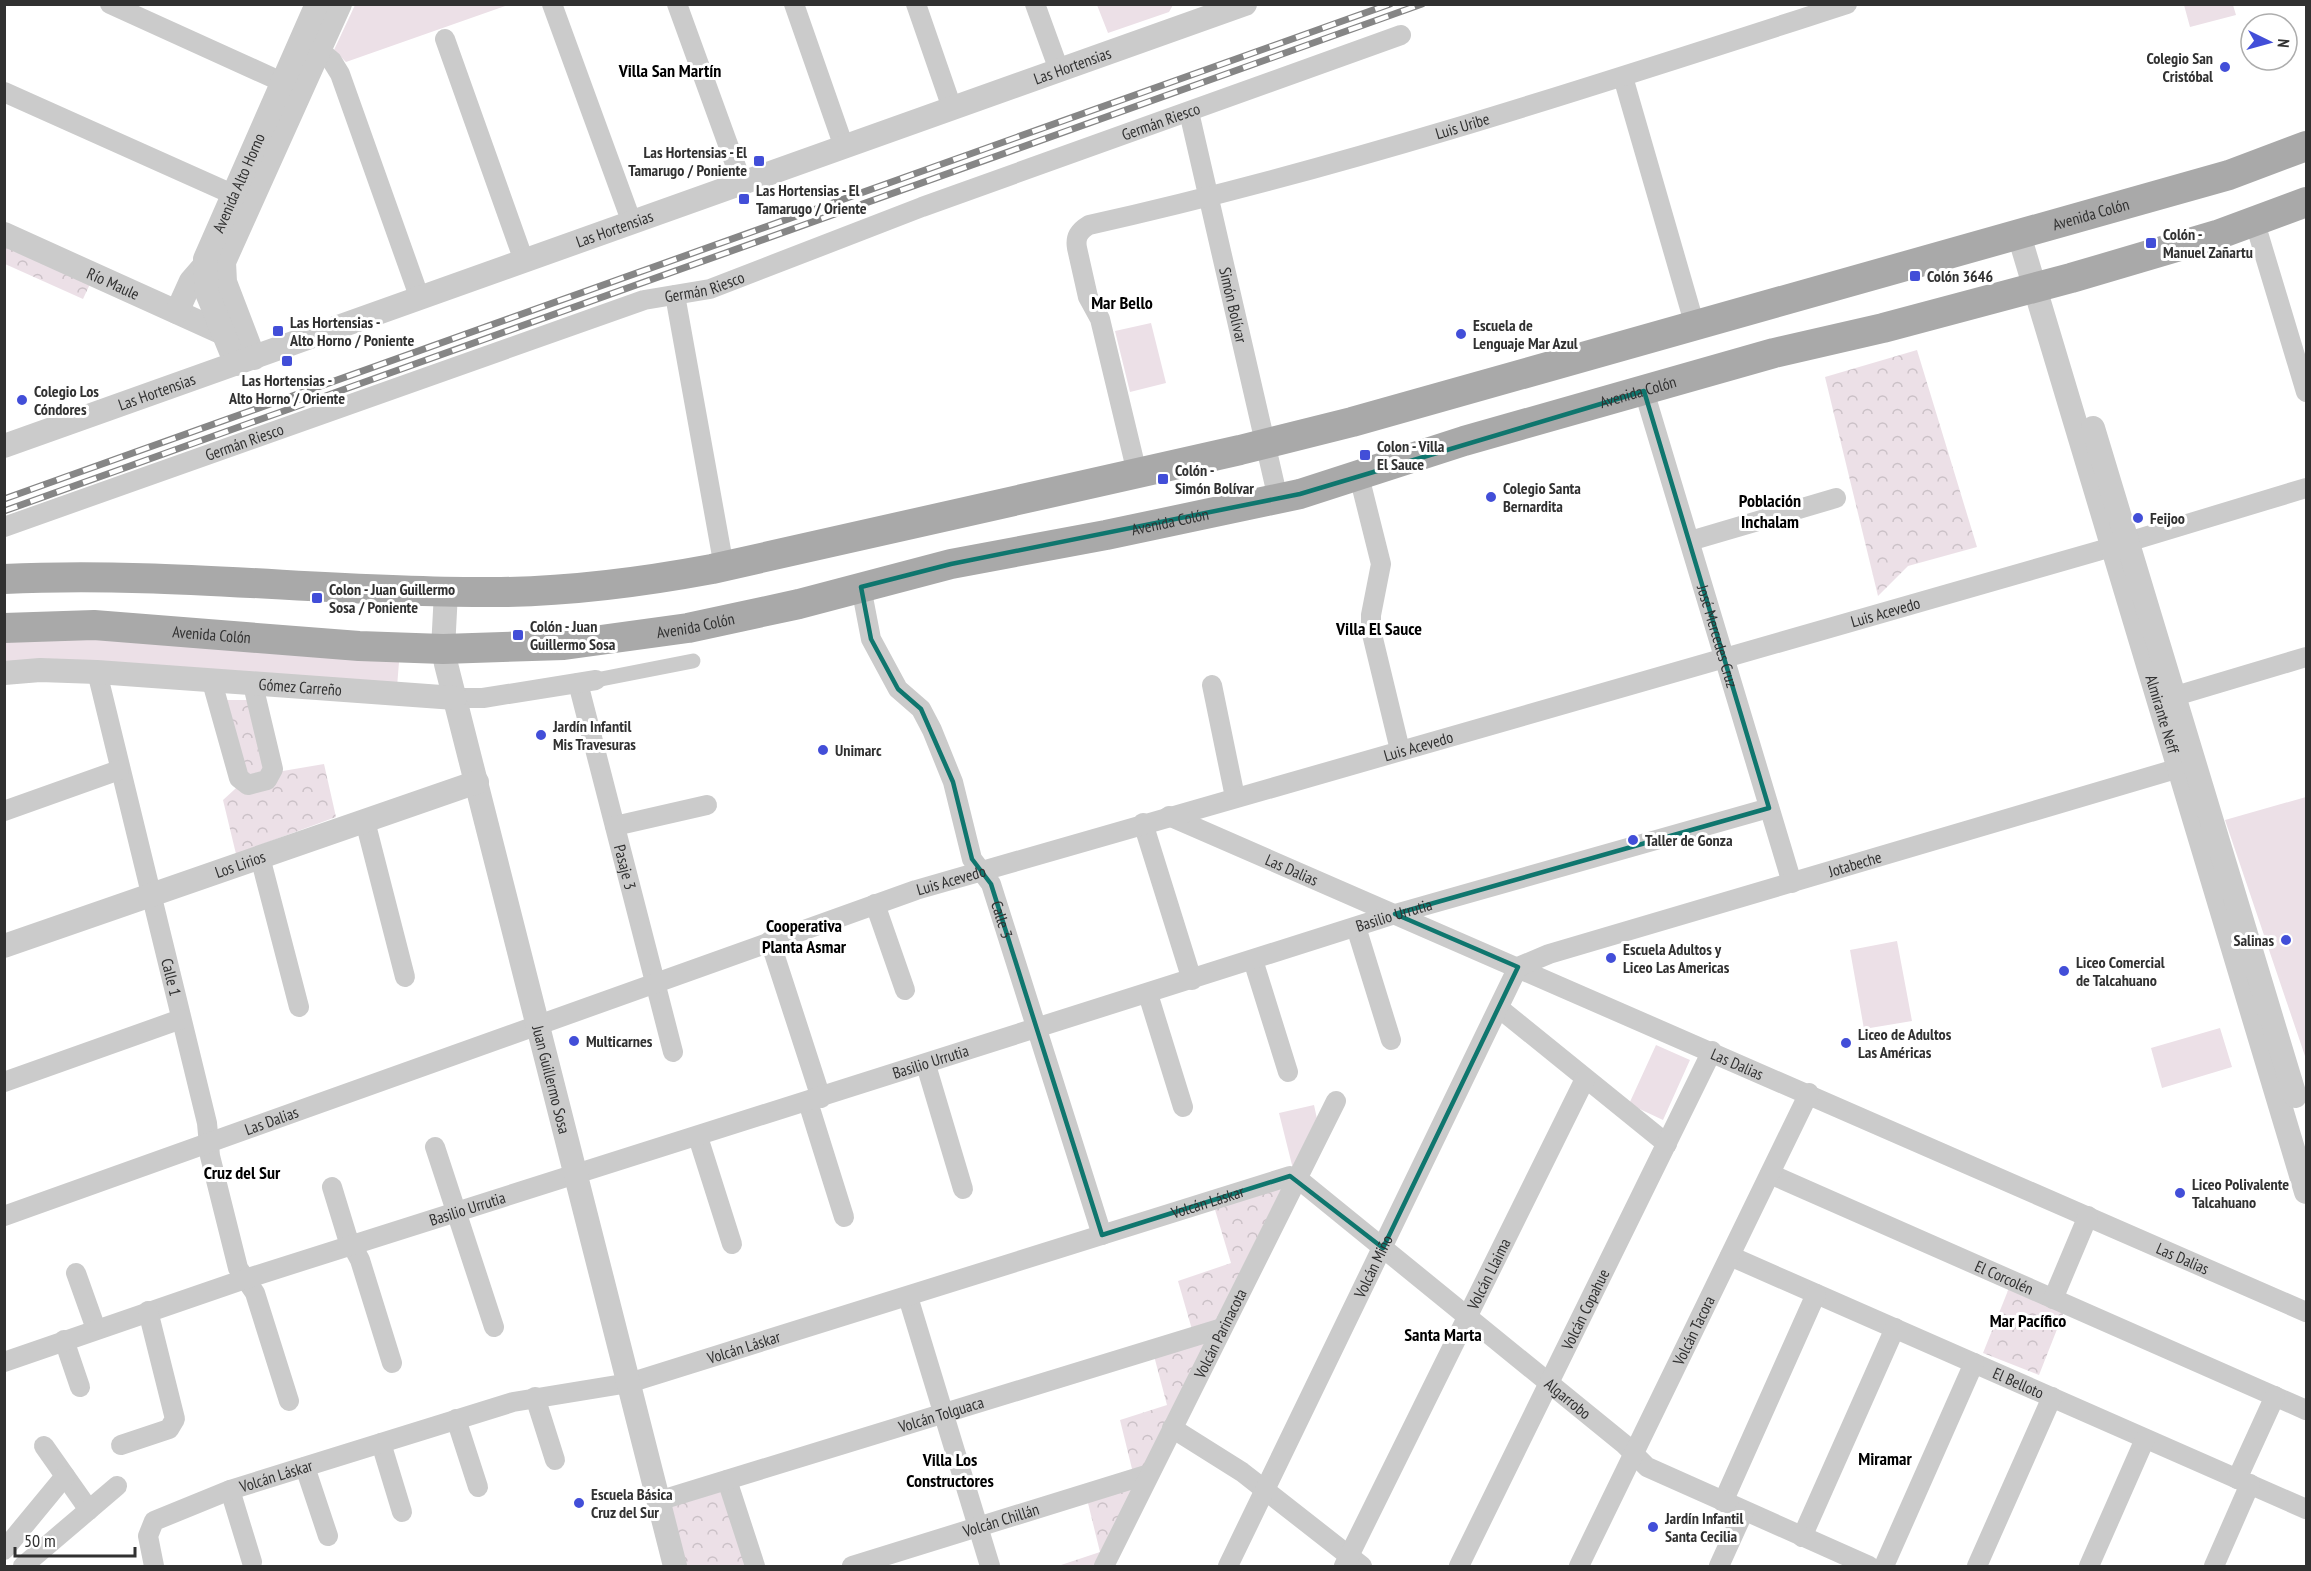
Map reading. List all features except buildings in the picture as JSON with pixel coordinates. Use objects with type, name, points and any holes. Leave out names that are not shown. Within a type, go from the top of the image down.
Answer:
[{"type":"main road","name":"Avenida Colón","points":[[4,579],[111,577],[446,592],[572,588],[665,578],[724,567],[1265,444],[1695,326],[2229,175],[2307,146]]},
{"type":"main road","name":"Avenida Colón","points":[[4,628],[94,625],[348,645],[443,649],[545,647],[647,635],[759,614],[951,564],[1278,499],[1359,476],[1464,441],[1774,353],[1883,328],[2042,286],[2254,223],[2307,202]]},
{"type":"street","points":[[110,4],[282,82]]},
{"type":"street","name":"Avenida Alto Horno","points":[[245,361],[223,268],[242,198],[282,82],[317,4]]},
{"type":"street","name":"Avenida Alto Horno","points":[[245,361],[223,333],[207,292],[204,266],[209,245],[242,198],[319,50],[340,4]]},
{"type":"street","points":[[552,4],[632,223]]},
{"type":"street","points":[[676,4],[742,183]]},
{"type":"street","points":[[794,4],[844,147]]},
{"type":"street","points":[[916,4],[952,108]]},
{"type":"street","points":[[1035,4],[1059,70]]},
{"type":"street","name":"Luis Uribe","points":[[1137,473],[1100,319],[1088,297],[1077,248],[1077,235],[1089,225],[1209,198],[1623,77],[1847,4]]},
{"type":"street","name":"Las Hortensias","points":[[4,446],[1059,70],[1222,8]]},
{"type":"street","name":"Germán Riesco","points":[[4,527],[115,490],[644,300],[710,289],[922,207],[1401,35]]},
{"type":"street","points":[[446,39],[524,261]]},
{"type":"street","points":[[319,50],[332,61],[340,74],[420,299]]},
{"type":"street","points":[[1623,77],[1695,326]]},
{"type":"street","points":[[4,92],[242,198]]},
{"type":"street","name":"Simón Bolívar","points":[[1189,112],[1278,499]]},
{"type":"street","points":[[2254,223],[2307,393]]},
{"type":"street","name":"Almirante Neff","points":[[2026,233],[2186,767],[2307,1192]]},
{"type":"street","name":"Río Maule","points":[[4,234],[223,333]]},
{"type":"street","points":[[177,312],[191,282],[204,266]]},
{"type":"street","points":[[675,295],[724,567]]},
{"type":"street","name":"José Mercedes Cruz","points":[[1644,391],[1792,883]]},
{"type":"street","points":[[1359,476],[1381,564],[1371,615],[1371,630],[1400,750]]},
{"type":"street","name":"Luis Acevedo","points":[[538,1025],[875,904],[979,870],[2119,545],[2307,488]]},
{"type":"street","points":[[1690,541],[1836,498]]},
{"type":"street","name":"Calle 3","points":[[861,587],[871,639],[898,689],[921,709],[939,745],[953,782],[972,860],[991,884],[1102,1235]]},
{"type":"street","name":"Juan Guillermo Sosa","points":[[446,592],[443,649],[675,1566]]},
{"type":"street","points":[[2166,699],[2307,657]]},
{"type":"street","points":[[587,682],[693,661]]},
{"type":"street","name":"Gómez Carreño","points":[[4,673],[40,670],[97,672],[455,698],[483,698],[587,682]]},
{"type":"street","name":"Calle 1","points":[[97,672],[119,770],[207,1123],[208,1143],[238,1268],[255,1293],[289,1401]]},
{"type":"street","points":[[212,681],[239,778],[245,785],[267,780],[273,769],[253,685]]},
{"type":"street","name":"Pasaje 3","points":[[587,682],[615,826],[673,1052]]},
{"type":"street","points":[[1212,685],[1235,796]]},
{"type":"street","name":"Almirante Neff","points":[[2186,767],[2307,1136]]},
{"type":"street","name":"Jotabeche","points":[[1518,967],[1549,954],[2186,767]]},
{"type":"street","points":[[4,811],[119,770]]},
{"type":"street","name":"Los Lirios","points":[[4,946],[477,783]]},
{"type":"street","points":[[615,826],[707,805]]},
{"type":"street","name":"Basilio Urrutia","points":[[4,1362],[245,1279],[926,1065],[1395,914],[1769,808]]},
{"type":"street","name":"Las Dalias","points":[[1169,816],[2307,1312]]},
{"type":"street","points":[[365,821],[405,977]]},
{"type":"street","points":[[1143,823],[1192,980]]},
{"type":"street","points":[[260,856],[299,1007]]},
{"type":"street","points":[[875,904],[905,990]]},
{"type":"street","points":[[1356,927],[1391,1040]]},
{"type":"street","points":[[770,941],[844,1217]]},
{"type":"street","points":[[1253,960],[1288,1072]]},
{"type":"street","name":"Volcán Miño","points":[[1228,1566],[1518,967]]},
{"type":"street","points":[[1148,994],[1183,1107]]},
{"type":"street","points":[[1499,1008],[1667,1144]]},
{"type":"street","points":[[4,1082],[181,1019]]},
{"type":"street","name":"Las Dalias","points":[[4,1216],[538,1025]]},
{"type":"street","name":"Volcán Copahue","points":[[1459,1566],[1712,1051]]},
{"type":"street","points":[[926,1065],[963,1189]]},
{"type":"street","name":"Volcán Llaima","points":[[1352,1563],[1468,1317],[1586,1079]]},
{"type":"street","name":"Volcán Tacora","points":[[1579,1566],[1809,1093]]},
{"type":"street","name":"Volcán Parinacota","points":[[1104,1566],[1336,1101]]},
{"type":"street","points":[[698,1137],[732,1244]]},
{"type":"street","points":[[435,1147],[494,1327]]},
{"type":"street","name":"El Corcolén","points":[[1770,1174],[2307,1410]]},
{"type":"street","name":"Volcán Láskar","points":[[154,1566],[148,1536],[150,1525],[158,1517],[230,1490],[456,1419],[536,1397],[629,1383],[908,1297],[1281,1177],[1297,1178]]},
{"type":"street","name":"Algarrobo","points":[[1297,1178],[1549,1383],[1647,1467],[1803,1537],[1843,1561],[1869,1566]]},
{"type":"street","points":[[332,1187],[352,1246],[360,1260],[392,1363]]},
{"type":"street","points":[[2053,1299],[2088,1216]]},
{"type":"street","name":"El Belloto","points":[[1730,1256],[2307,1509]]},
{"type":"street","points":[[76,1273],[96,1329]]},
{"type":"street","points":[[1723,1502],[1816,1294]]},
{"type":"street","points":[[908,1297],[990,1566]]},
{"type":"street","points":[[121,1445],[169,1429],[176,1419],[148,1311]]},
{"type":"street","name":"Volcán Tolguaca","points":[[658,1502],[1222,1328]]},
{"type":"street","points":[[1803,1537],[1894,1328]]},
{"type":"street","points":[[64,1340],[80,1387]]},
{"type":"street","points":[[1884,1566],[1974,1363]]},
{"type":"street","points":[[2214,1566],[2275,1396]]},
{"type":"street","points":[[536,1397],[555,1460]]},
{"type":"street","points":[[1977,1566],[2052,1397]]},
{"type":"street","points":[[456,1419],[478,1487]]},
{"type":"street","points":[[1172,1428],[1219,1455],[1265,1489],[1352,1563]]},
{"type":"street","points":[[2089,1566],[2145,1438]]},
{"type":"street","points":[[381,1443],[402,1512]]},
{"type":"street","points":[[44,1446],[89,1510]]},
{"type":"street","points":[[305,1467],[328,1536]]},
{"type":"street","name":"Volcán Chillán","points":[[852,1566],[1149,1474]]},
{"type":"street","points":[[4,1551],[65,1476]]},
{"type":"street","points":[[727,1480],[755,1566]]},
{"type":"street","points":[[23,1566],[117,1486]]},
{"type":"street","points":[[230,1490],[252,1562]]},
{"type":"street","points":[[1719,1566],[1744,1511]]},
{"type":"highlighted area","points":[[1644,391],[1769,808],[1395,914],[1518,967],[1383,1248],[1290,1176],[1102,1235],[991,884],[972,859],[953,782],[921,709],[898,689],[871,639],[861,587],[951,564],[1300,494]]},
{"type":"green space","points":[[1097,4],[1173,5],[1169,12],[1108,33]]},
{"type":"green space","points":[[355,5],[508,5],[346,62],[334,50]]},
{"type":"green space","points":[[2184,5],[2233,5],[2236,15],[2190,27]]},
{"type":"green space","points":[[5,246],[90,284],[83,299],[5,264]]},
{"type":"green space","points":[[1151,323],[1166,383],[1130,392],[1115,331]]},
{"type":"green space","points":[[1917,350],[1977,547],[1908,566],[1878,596],[1825,377]]},
{"type":"green space","points":[[22,634],[399,662],[397,687],[5,662],[5,636]]},
{"type":"green space","points":[[226,700],[249,700],[271,773],[324,764],[336,817],[236,854],[223,800],[246,779]]},
{"type":"green space","name":"Salinas","points":[[2306,797],[2306,1059],[2225,820]]},
{"type":"green space","points":[[1897,941],[1912,1021],[1864,1029],[1850,950]]},
{"type":"green space","points":[[2220,1028],[2232,1067],[2162,1088],[2151,1048]]},
{"type":"green space","points":[[1656,1045],[1690,1060],[1663,1120],[1629,1104]]},
{"type":"green space","points":[[1314,1105],[1319,1128],[1294,1173],[1279,1113]]},
{"type":"green space","points":[[1289,1180],[1220,1325],[1193,1333],[1178,1281],[1231,1263],[1213,1203]]},
{"type":"green space","points":[[2009,1288],[2065,1309],[2039,1375],[1983,1353]]},
{"type":"green space","points":[[1218,1332],[1148,1473],[1134,1477],[1120,1420],[1167,1405],[1153,1352]]},
{"type":"green space","points":[[1146,1476],[1102,1566],[1058,1566],[1100,1552],[1086,1495]]},
{"type":"green space","points":[[725,1486],[751,1566],[678,1566],[663,1503]]},
{"type":"railway","points":[[4,499],[1390,4]]},
{"type":"railway","points":[[4,511],[1422,4]]},
{"type":"place","name":"Colegio San Cristóbal","points":[[2225,67]]},
{"type":"place","name":"Las Hortensias - El Tamarugo / Poniente","points":[[759,161]]},
{"type":"place","name":"Las Hortensias - El Tamarugo / Oriente","points":[[744,199]]},
{"type":"place","name":"Colón - Manuel Zañartu","points":[[2151,243]]},
{"type":"place","name":"Colón 3646","points":[[1915,276]]},
{"type":"place","name":"Las Hortensias - Alto Horno / Poniente","points":[[278,331]]},
{"type":"place","name":"Escuela de Lenguaje Mar Azul","points":[[1461,334]]},
{"type":"place","name":"Las Hortensias - Alto Horno / Oriente","points":[[287,361]]},
{"type":"place","name":"Colegio Los Cóndores","points":[[22,400]]},
{"type":"place","name":"Colon - Villa El Sauce","points":[[1365,455]]},
{"type":"place","name":"Colón - Simón Bolívar","points":[[1163,479]]},
{"type":"place","name":"Colegio Santa Bernardita","points":[[1491,497]]},
{"type":"place","name":"Feijoo","points":[[2138,518]]},
{"type":"place","name":"Colon - Juan Guillermo Sosa / Poniente","points":[[317,598]]},
{"type":"place","name":"Colón - Juan Guillermo Sosa","points":[[518,635]]},
{"type":"place","name":"Jardín Infantil Mis Travesuras","points":[[541,735]]},
{"type":"place","name":"Unimarc","points":[[823,750]]},
{"type":"place","name":"Taller de Gonza","points":[[1633,840]]},
{"type":"place","name":"Salinas","points":[[2286,940]]},
{"type":"place","name":"Escuela Adultos y Liceo Las Americas","points":[[1611,958]]},
{"type":"place","name":"Liceo Comercial de Talcahuano","points":[[2064,971]]},
{"type":"place","name":"Multicarnes","points":[[574,1041]]},
{"type":"place","name":"Liceo de Adultos Las Américas","points":[[1846,1043]]},
{"type":"place","name":"Liceo Polivalente Talcahuano","points":[[2180,1193]]},
{"type":"place","name":"Escuela Básica Cruz del Sur","points":[[579,1503]]},
{"type":"place","name":"Jardín Infantil Santa Cecilia","points":[[1653,1527]]},
{"type":"district","name":"Villa San Martín","points":[[670,70]]},
{"type":"district","name":"Mar Bello","points":[[1122,302]]},
{"type":"district","name":"Población Inchalam","points":[[1770,510]]},
{"type":"district","name":"Villa El Sauce","points":[[1379,628]]},
{"type":"district","name":"Cooperativa Planta Asmar","points":[[804,935]]},
{"type":"district","name":"Cruz del Sur","points":[[242,1172]]},
{"type":"district","name":"Mar Pacífico","points":[[2028,1320]]},
{"type":"district","name":"Santa Marta","points":[[1443,1334]]},
{"type":"district","name":"Miramar","points":[[1885,1458]]},
{"type":"district","name":"Villa Los Constructores","points":[[950,1469]]}]
